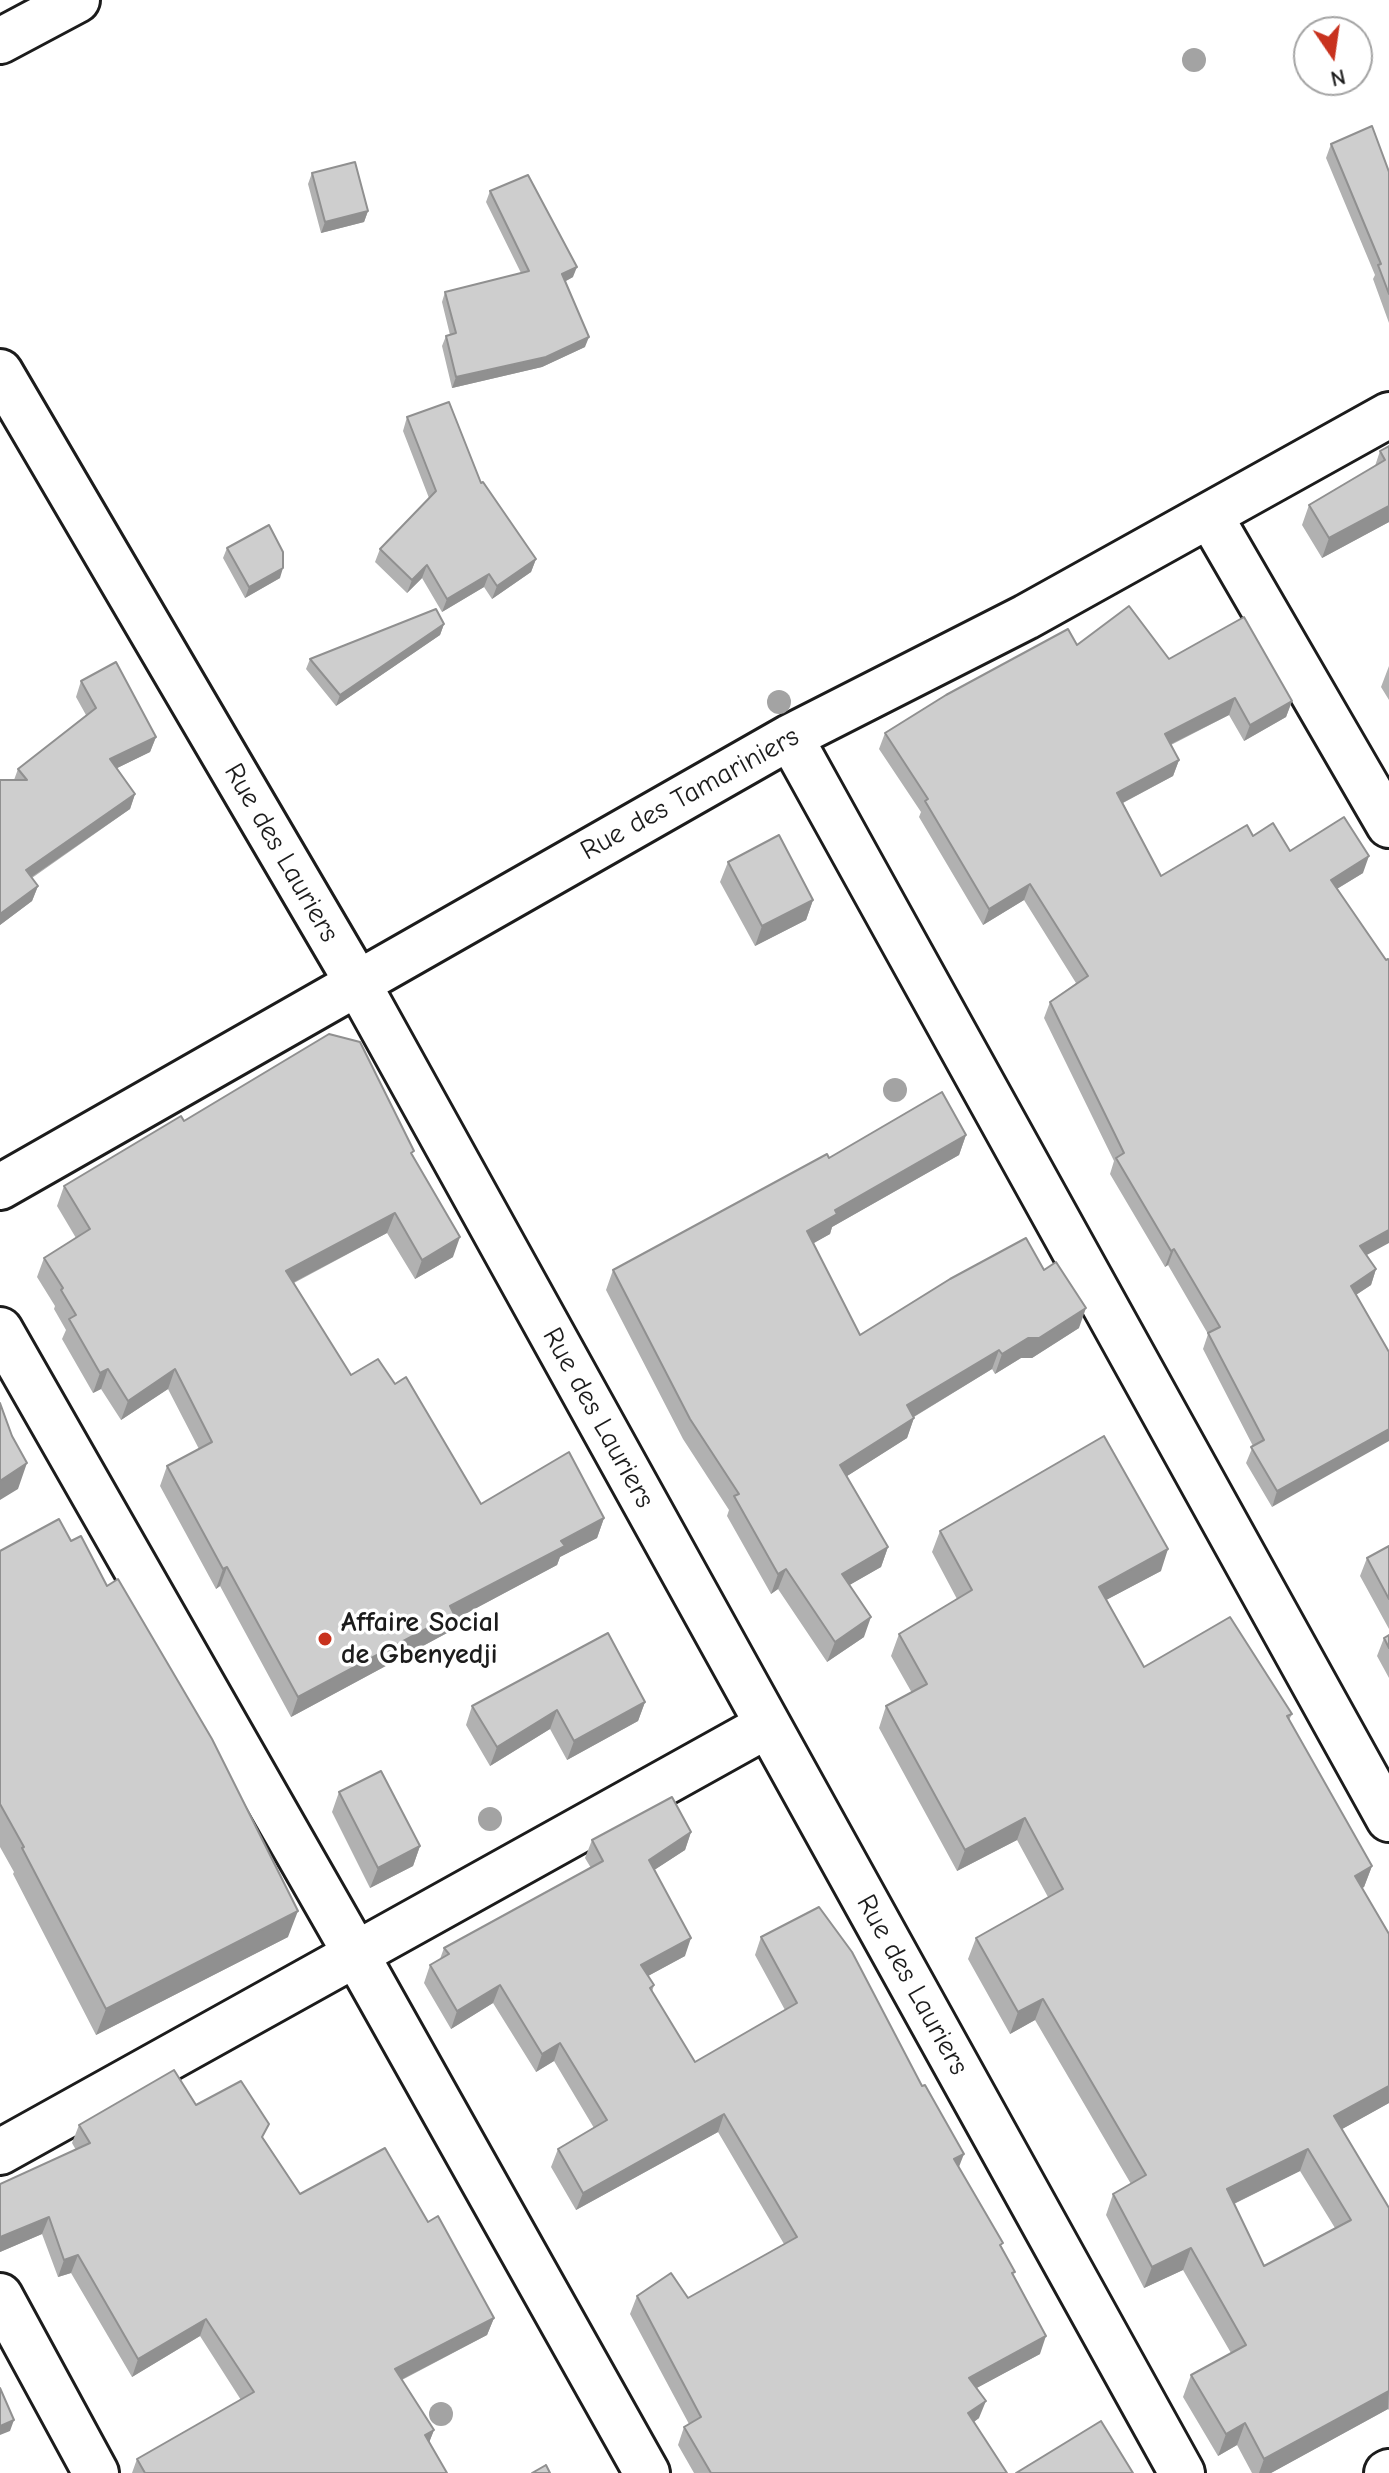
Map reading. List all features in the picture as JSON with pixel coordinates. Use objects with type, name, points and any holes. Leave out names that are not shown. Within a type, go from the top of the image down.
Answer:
[{"type":"street","points":[[0,41],[77,0]]},
{"type":"street","name":"Rue des Lauriers","points":[[0,372],[357,982],[1182,2473]]},
{"type":"street","name":"Rue des Tamariniers","points":[[0,1187],[790,737],[1026,617],[1389,415]]},
{"type":"street","points":[[1210,516],[1389,825]]},
{"type":"street","points":[[790,737],[1389,1819]]},
{"type":"street","points":[[0,1330],[647,2473]]},
{"type":"street","points":[[0,2152],[768,1725]]},
{"type":"street","points":[[0,2296],[96,2473]]},
{"type":"building","points":[[1372,126],[1389,172],[1389,294],[1378,265],[1381,264],[1331,144]]},
{"type":"building","points":[[355,162],[368,211],[325,222],[312,173]]},
{"type":"building","points":[[528,175],[577,267],[562,274],[589,337],[546,357],[456,377],[446,336],[456,333],[445,292],[529,271],[490,191]]},
{"type":"building","points":[[449,402],[481,483],[536,559],[497,586],[489,574],[447,599],[427,565],[412,580],[380,549],[436,491],[407,417]]},
{"type":"building","points":[[1389,446],[1389,506],[1329,538],[1309,505],[1385,460],[1380,451]]},
{"type":"building","points":[[269,525],[283,552],[283,568],[249,587],[227,548]]},
{"type":"building","points":[[1129,606],[1169,659],[1244,617],[1292,701],[1250,725],[1235,698],[1165,734],[1179,760],[1117,793],[1161,876],[1247,825],[1253,836],[1273,823],[1290,851],[1344,817],[1369,856],[1331,880],[1386,960],[1389,960],[1389,1230],[1360,1246],[1376,1269],[1351,1286],[1389,1352],[1389,1429],[1277,1491],[1251,1447],[1264,1440],[1208,1333],[1220,1327],[1116,1158],[1124,1153],[1050,1002],[1088,976],[1030,884],[989,909],[925,801],[928,799],[885,733],[946,695],[1068,629],[1077,645]]},
{"type":"building","points":[[436,609],[444,624],[340,695],[310,659]]},
{"type":"building","points":[[116,662],[156,737],[110,759],[135,794],[26,870],[38,886],[0,914],[0,780],[27,780],[18,769],[96,708],[81,681]]},
{"type":"building","points":[[779,835],[813,900],[762,926],[728,862]]},
{"type":"building","points":[[329,1034],[360,1042],[414,1151],[411,1153],[460,1237],[422,1260],[395,1213],[286,1271],[351,1375],[378,1359],[395,1384],[406,1377],[481,1504],[569,1452],[604,1518],[561,1541],[565,1546],[450,1606],[454,1614],[298,1697],[167,1466],[212,1442],[175,1369],[128,1401],[108,1369],[100,1373],[69,1319],[76,1315],[44,1258],[90,1229],[64,1186],[181,1116],[184,1121]]},
{"type":"building","points":[[942,1092],[966,1135],[835,1210],[837,1214],[807,1231],[860,1335],[950,1279],[1026,1238],[1044,1270],[1056,1262],[1086,1308],[1039,1338],[1028,1338],[1002,1354],[999,1350],[907,1405],[914,1418],[840,1465],[888,1547],[842,1574],[871,1617],[835,1642],[786,1569],[778,1574],[734,1496],[739,1494],[690,1419],[613,1270],[827,1154],[829,1158]]},
{"type":"building","points":[[0,1403],[12,1436],[27,1463],[0,1481]]},
{"type":"building","points":[[1104,1436],[1168,1549],[1099,1587],[1144,1667],[1230,1617],[1292,1714],[1287,1716],[1372,1866],[1355,1876],[1389,1934],[1389,2086],[1334,2116],[1389,2208],[1389,2391],[1264,2459],[1245,2423],[1226,2434],[1191,2375],[1246,2345],[1191,2248],[1152,2267],[1113,2194],[1146,2175],[1043,1999],[1018,2012],[976,1938],[1063,1889],[1025,1818],[965,1850],[886,1706],[927,1684],[899,1634],[972,1590],[940,1531]],"holes":[[[1308,2149],[1351,2220],[1264,2266],[1227,2189]]]},
{"type":"building","points":[[59,1519],[71,1541],[81,1536],[107,1586],[118,1579],[212,1739],[298,1911],[106,2009],[0,1804],[0,1551]]},
{"type":"building","points":[[1389,1546],[1389,1599],[1367,1558]]},
{"type":"building","points":[[608,1633],[645,1702],[574,1741],[557,1710],[497,1747],[472,1706]]},
{"type":"building","points":[[381,1771],[420,1846],[378,1868],[339,1792]]},
{"type":"building","points":[[672,1797],[691,1832],[649,1860],[691,1938],[641,1965],[654,1985],[650,1988],[695,2062],[797,2003],[761,1937],[819,1907],[852,1952],[922,2086],[925,2085],[964,2154],[954,2159],[1003,2243],[1000,2245],[1015,2272],[1012,2273],[1046,2336],[969,2378],[986,2401],[968,2413],[1007,2473],[711,2473],[684,2427],[701,2417],[637,2296],[671,2273],[688,2298],[797,2237],[724,2114],[583,2193],[558,2149],[607,2120],[560,2043],[542,2054],[500,1985],[457,2011],[430,1965],[449,1954],[444,1948],[603,1861],[592,1840]]},
{"type":"building","points":[[174,2070],[196,2105],[241,2081],[269,2124],[262,2137],[300,2194],[385,2148],[428,2222],[438,2216],[494,2318],[395,2369],[434,2430],[425,2435],[447,2473],[145,2473],[137,2459],[254,2392],[206,2319],[138,2359],[78,2255],[64,2260],[49,2217],[0,2237],[0,2184],[90,2143],[79,2125]]},
{"type":"building","points":[[0,2388],[14,2420],[0,2426]]},
{"type":"building","points":[[1101,2421],[1133,2473],[1016,2473]]},
{"type":"building","points":[[546,2465],[550,2473],[532,2473]]},
{"type":"place","name":"Affaire Social de Gbenyedji","points":[[325,1639]]}]
